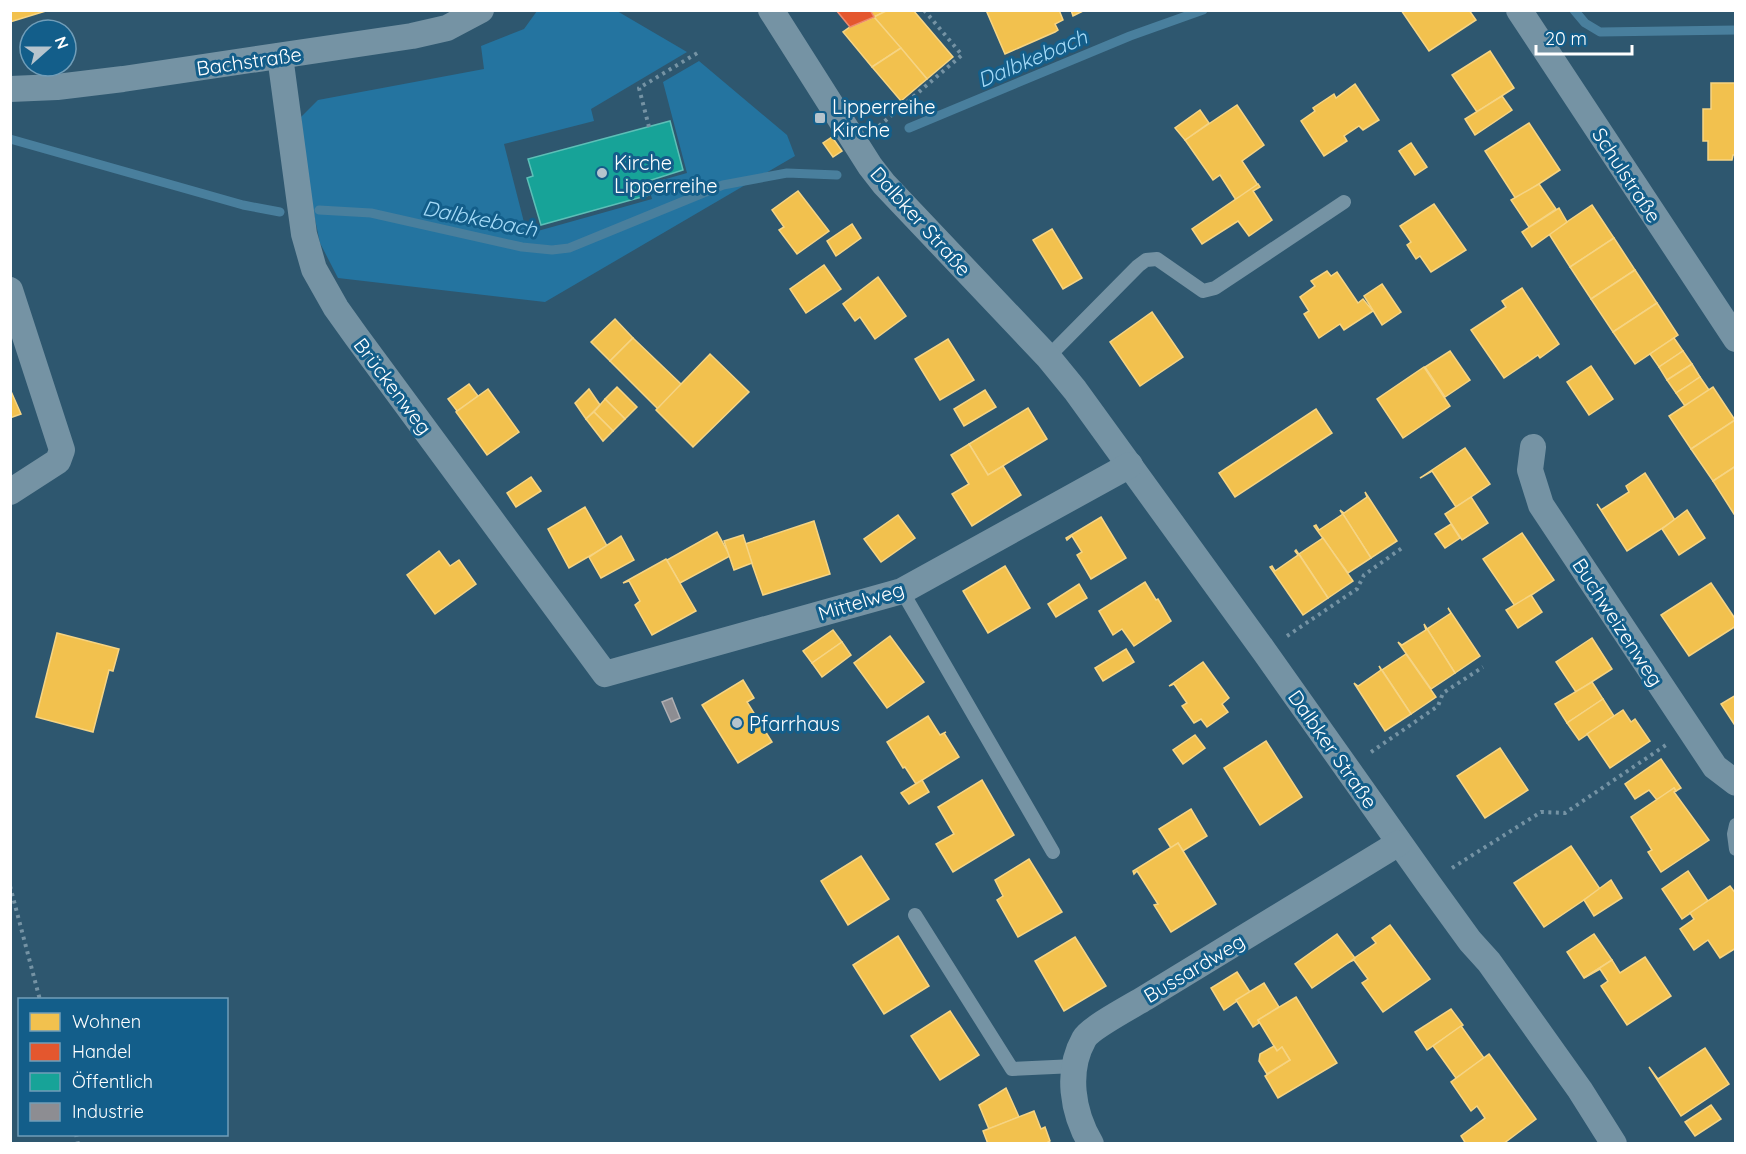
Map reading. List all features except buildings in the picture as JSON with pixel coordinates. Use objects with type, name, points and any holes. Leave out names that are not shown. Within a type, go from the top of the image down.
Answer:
[{"type":"street","name":"Bachstraße","points":[[10,89],[79,84],[412,36],[447,28],[482,10]]},
{"type":"street","name":"Dalbker Straße","points":[[771,10],[870,166],[884,184],[1048,357],[1075,390],[1264,651],[1399,843],[1470,941],[1489,962],[1580,1090],[1614,1143]]},
{"type":"street","name":"Schulstraße","points":[[1519,10],[1736,339]]},
{"type":"street","name":"Brückenweg","points":[[280,56],[297,198],[314,269],[336,308],[356,336],[605,674]]},
{"type":"street","points":[[10,290],[62,450],[58,460],[10,492]]},
{"type":"street","name":"Buchweizenweg","points":[[1533,447],[1530,470],[1541,505],[1715,767],[1736,783]]},
{"type":"street","name":"Mittelweg","points":[[605,674],[902,591],[1130,465]]},
{"type":"street","name":"Bussardweg","points":[[1091,1143],[1079,1116],[1072,1088],[1075,1066],[1085,1037],[1102,1024],[1399,843]]},
{"type":"lane","points":[[1048,357],[1146,260],[1157,259],[1203,291],[1215,288],[1344,202]]},
{"type":"lane","points":[[902,591],[1053,852]]},
{"type":"lane","points":[[1736,825],[1734,834],[1736,849]]},
{"type":"lane","points":[[915,915],[1012,1069],[1075,1066]]},
{"type":"path","points":[[878,128],[962,55],[924,10]]},
{"type":"path","points":[[649,127],[639,88],[699,52]]},
{"type":"path","points":[[1264,651],[1358,589],[1364,575],[1402,548]]},
{"type":"path","points":[[1347,768],[1438,706],[1443,693],[1483,667]]},
{"type":"path","points":[[1428,883],[1541,812],[1565,813],[1689,729]]},
{"type":"path","points":[[10,886],[40,998]]},
{"type":"shaded area","points":[[537,11],[617,11],[687,52],[591,109],[594,121],[504,144],[527,234],[652,199],[648,184],[687,173],[663,82],[699,61],[787,135],[795,156],[545,302],[338,278],[320,243],[308,186],[301,117],[318,100],[484,69],[481,46],[524,29]]},
{"type":"waterway","name":"Dalbkebach","points":[[909,128],[1130,36],[1203,10]]},
{"type":"waterway","name":"Dalbkebach","points":[[1574,10],[1585,23],[1600,32],[1736,30]]},
{"type":"waterway","name":"Dalbkebach","points":[[10,139],[243,205],[280,212]]},
{"type":"waterway","name":"Dalbkebach","points":[[319,210],[371,213],[522,247],[552,250],[569,248],[723,185],[787,173],[837,175]]},
{"type":"place","name":"Lipperreihe Kirche","points":[[820,118]]},
{"type":"place","name":"Kirche Lipperreihe","points":[[602,173]]},
{"type":"place","name":"Pfarrhaus","points":[[737,723]]}]
